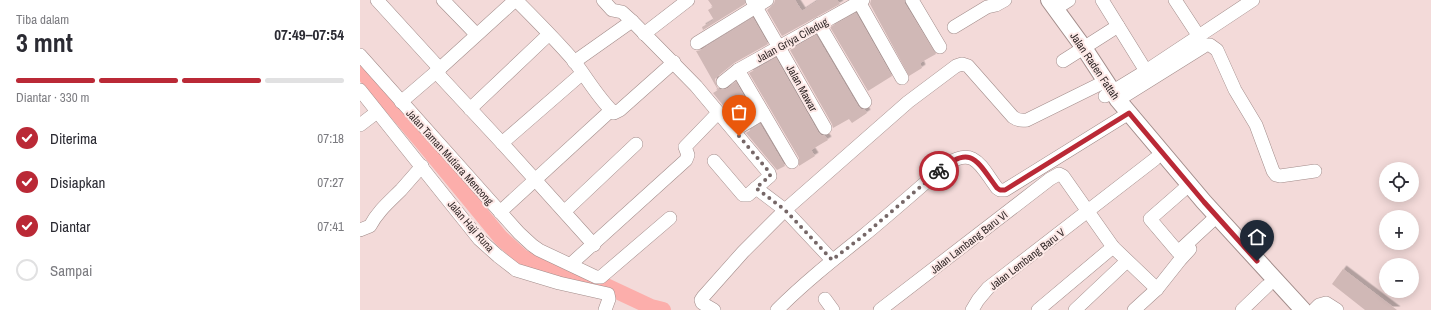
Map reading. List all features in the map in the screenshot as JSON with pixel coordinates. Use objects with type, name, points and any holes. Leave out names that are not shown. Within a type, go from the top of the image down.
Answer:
[{"type":"main road","name":"Jalan Raden Fattah","points":[[1045,2],[1155,159],[1186,188]]},
{"type":"main road","name":"Jalan Raden Fattah","points":[[1125,115],[1215,221],[1267,286],[1291,310]]},
{"type":"main road","name":"Jalan Raden Fattah","points":[[1215,221],[1303,310]]},
{"type":"street","points":[[377,0],[470,109],[565,211],[594,245]]},
{"type":"street","points":[[443,0],[476,34]]},
{"type":"street","points":[[603,0],[612,10],[622,12],[674,62],[770,173],[770,176],[748,195],[743,195],[714,161]]},
{"type":"street","points":[[644,34],[688,0]]},
{"type":"street","points":[[696,43],[754,4],[767,0]]},
{"type":"street","points":[[912,0],[940,47]]},
{"type":"street","points":[[954,27],[987,7],[996,5],[1005,0]]},
{"type":"street","points":[[1045,2],[1069,0]]},
{"type":"street","points":[[1102,0],[1146,71]]},
{"type":"street","points":[[1175,0],[1198,35]]},
{"type":"street","points":[[1108,91],[1146,71],[1198,35],[1253,0]]},
{"type":"street","points":[[860,1],[902,78]]},
{"type":"street","name":"Jalan Griya Ciledug","points":[[723,82],[738,70],[860,1]]},
{"type":"street","points":[[514,2],[550,34],[612,111],[616,113],[674,62]]},
{"type":"street","name":"Jalan Taman Mutiara Mencong","points":[[401,102],[476,34],[514,2]]},
{"type":"street","name":"Jalan Mawar","points":[[754,4],[825,128]]},
{"type":"street","points":[[574,62],[632,21]]},
{"type":"street","points":[[819,24],[864,102]]},
{"type":"street","points":[[1062,61],[1118,26]]},
{"type":"street","points":[[470,109],[546,37]]},
{"type":"street","points":[[714,310],[704,306],[701,300],[703,297],[743,252],[785,210],[908,102],[956,66],[962,64],[968,66],[1013,117],[1019,120],[1027,120],[1108,91],[1206,45],[1210,45],[1217,50],[1235,90],[1256,125],[1273,171],[1276,175],[1280,176],[1315,171]]},
{"type":"street","name":"Jalan Taman Mutiara Mencong","points":[[360,55],[500,212],[532,245],[549,255],[596,277],[601,277],[670,218]]},
{"type":"street","points":[[738,70],[792,162]]},
{"type":"street","points":[[502,143],[578,77]]},
{"type":"street","name":"Jalan Haji Runa","points":[[360,90],[479,239],[516,270],[559,283],[608,294],[609,299],[605,310]]},
{"type":"street","points":[[360,125],[377,112]]},
{"type":"street","name":"Jalan Taman Mutiara Mencong","points":[[500,212],[608,113]]},
{"type":"street","points":[[738,128],[763,113]]},
{"type":"street","points":[[777,310],[798,289],[832,260],[863,236],[947,164],[954,160],[962,157],[972,157],[977,161],[997,188],[1000,190],[1005,190],[1125,115]]},
{"type":"street","points":[[571,264],[594,245],[686,160],[688,155],[685,147],[714,117]]},
{"type":"street","points":[[565,211],[636,144]]},
{"type":"street","name":"Jalan Lembang Baru V","points":[[972,310],[988,288],[1155,159]]},
{"type":"street","points":[[360,230],[370,226],[374,218],[385,204],[401,190],[422,166]]},
{"type":"street","name":"Jalan Lambang Baru VI","points":[[880,310],[1050,179],[1059,174],[1063,176],[1088,212]]},
{"type":"street","points":[[756,188],[785,210],[832,260]]},
{"type":"street","points":[[1186,188],[1150,219],[1178,252],[1215,221]]},
{"type":"street","points":[[1088,212],[1113,247],[1157,289]]},
{"type":"street","points":[[1134,310],[1157,289],[1180,260],[1215,221]]},
{"type":"street","points":[[1038,310],[1113,247]]},
{"type":"street","points":[[1075,310],[1127,261]]},
{"type":"street","points":[[1242,310],[1267,286]]},
{"type":"street","points":[[1314,310],[1326,303],[1337,310]]},
{"type":"building","points":[[708,0],[744,0],[745,4],[703,30],[702,27],[714,20],[708,10],[713,7]]},
{"type":"building","points":[[775,0],[795,0],[802,11],[819,0],[837,0],[840,4],[782,36],[767,10],[774,4]]},
{"type":"building","points":[[871,0],[904,0],[936,54],[920,63],[922,68],[909,76],[870,4]]},
{"type":"building","points":[[856,13],[892,76],[868,91],[830,27]]},
{"type":"building","points":[[753,18],[768,44],[734,63],[715,79],[717,87],[720,90],[728,88],[736,82],[752,110],[735,120],[713,93],[718,90],[696,51],[701,50]]},
{"type":"building","points":[[816,35],[858,106],[867,113],[852,123],[849,119],[833,128],[790,50]]},
{"type":"building","points":[[776,58],[818,132],[825,136],[828,140],[811,150],[815,156],[799,166],[799,158],[749,73]]},
{"type":"building","points":[[760,124],[785,166],[777,170],[746,133]]},
{"type":"building","points":[[1343,269],[1379,296],[1379,298],[1381,298],[1397,310],[1365,310],[1332,284]]},
{"type":"waterway","points":[[360,69],[501,238],[523,258],[589,278],[651,307],[663,310]]},
{"type":"way so far","points":[[739,136],[770,173],[770,176],[756,188],[785,210],[832,260],[863,236],[939,171]]},
{"type":"route","points":[[939,171],[954,160],[962,157],[972,157],[977,161],[997,188],[1000,190],[1005,190],[1129,113],[1165,157],[1257,261]]}]
